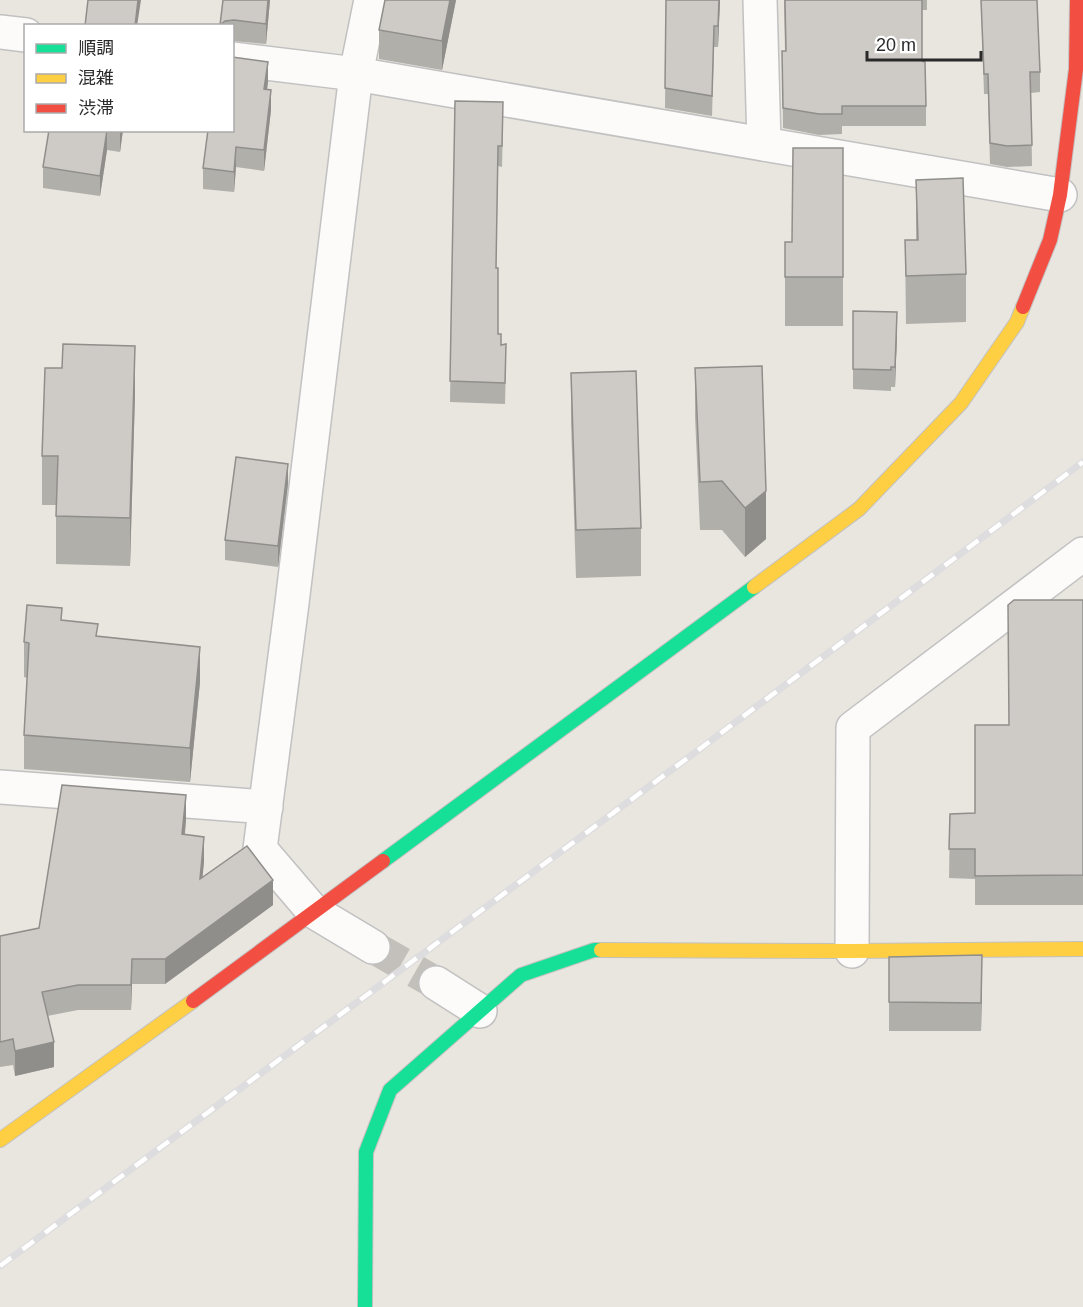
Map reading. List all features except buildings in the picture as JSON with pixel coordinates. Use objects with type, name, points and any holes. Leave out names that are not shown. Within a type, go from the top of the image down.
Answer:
[{"type":"street","points":[[371,0],[356,74],[294,591],[260,849],[313,911],[373,947]]},
{"type":"street","points":[[760,0],[764,144]]},
{"type":"street","points":[[0,1140],[141,1039],[859,509],[962,403],[1017,322],[1050,240],[1060,195],[1076,69],[1077,0]]},
{"type":"street","points":[[0,32],[24,35]]},
{"type":"street","points":[[234,59],[356,74],[1060,195]]},
{"type":"street","points":[[852,951],[853,728],[1083,554]]},
{"type":"street","points":[[0,787],[266,807]]},
{"type":"street","points":[[364,1307],[366,1152],[390,1089],[521,975],[594,950],[1083,949]]},
{"type":"street","points":[[436,983],[480,1011]]},
{"type":"tunnel","points":[[373,947],[436,983]]},
{"type":"railway","points":[[0,1266],[697,751],[1083,462]]},
{"type":"traffic: fast","points":[[383,861],[754,587]]},
{"type":"traffic: fast","points":[[365,1307],[366,1152],[390,1090],[521,975],[594,950],[601,950]]},
{"type":"traffic: slow","points":[[754,587],[859,509],[961,403],[1017,322],[1023,307]]},
{"type":"traffic: slow","points":[[601,950],[1083,949]]},
{"type":"traffic: slow","points":[[0,1140],[193,1001]]},
{"type":"traffic: jam","points":[[1023,307],[1050,240],[1060,195],[1076,69],[1077,0]]},
{"type":"traffic: jam","points":[[193,1001],[383,861]]}]
